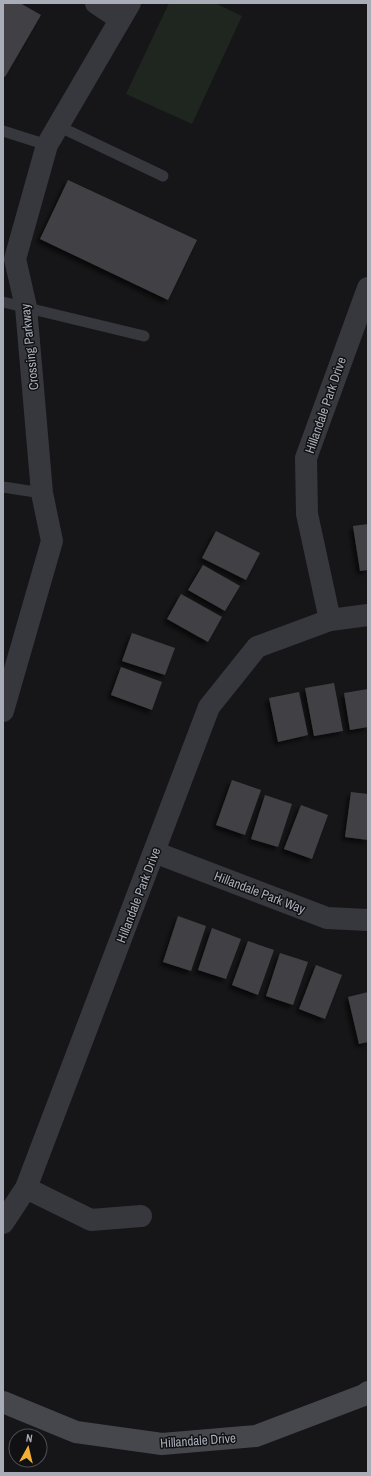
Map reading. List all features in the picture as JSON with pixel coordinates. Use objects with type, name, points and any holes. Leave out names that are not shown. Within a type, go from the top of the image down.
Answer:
[{"type":"main road","name":"Hillandale Drive","points":[[3,1402],[76,1432],[162,1444],[256,1436],[364,1395],[368,1392]]},
{"type":"street","points":[[96,3],[125,11]]},
{"type":"street","name":"Crossing Parkway","points":[[3,711],[52,541],[42,493],[26,307],[15,259],[47,146],[125,11]]},
{"type":"street","name":"Hillandale Park Drive","points":[[330,620],[307,514],[306,458],[368,288]]},
{"type":"street","name":"Hillandale Park Drive","points":[[3,1223],[26,1188],[209,707],[257,647],[330,620],[368,615]]},
{"type":"street","name":"Hillandale Park Way","points":[[154,852],[327,918],[368,920]]},
{"type":"street","points":[[26,1188],[91,1220],[141,1216]]},
{"type":"lane","points":[[58,126],[163,176]]},
{"type":"lane","points":[[3,131],[47,146]]},
{"type":"lane","points":[[3,302],[144,336]]},
{"type":"lane","points":[[3,487],[42,493]]},
{"type":"shaded area","points":[[169,3],[215,3],[242,16],[192,124],[126,94]]},
{"type":"building","points":[[3,3],[20,3],[41,15],[5,77],[3,76]]},
{"type":"building","points":[[68,180],[197,240],[168,300],[40,239]]},
{"type":"building","points":[[368,524],[368,570],[360,571],[353,526]]},
{"type":"building","points":[[216,531],[260,553],[246,580],[202,558]]},
{"type":"building","points":[[203,565],[240,586],[225,611],[188,590]]},
{"type":"building","points":[[181,594],[222,617],[208,642],[167,619]]},
{"type":"building","points":[[132,633],[175,648],[165,675],[122,661]]},
{"type":"building","points":[[121,667],[162,682],[152,710],[111,695]]},
{"type":"building","points":[[334,683],[343,731],[314,736],[305,688]]},
{"type":"building","points":[[368,689],[368,727],[350,730],[344,693]]},
{"type":"building","points":[[299,692],[308,735],[278,742],[269,698]]},
{"type":"building","points":[[232,780],[261,790],[245,835],[216,825]]},
{"type":"building","points":[[351,792],[368,794],[368,840],[345,837]]},
{"type":"building","points":[[265,795],[292,804],[278,847],[251,839]]},
{"type":"building","points":[[301,805],[328,815],[312,859],[284,849]]},
{"type":"building","points":[[178,916],[206,926],[191,971],[163,962]]},
{"type":"building","points":[[212,928],[241,939],[226,979],[198,970]]},
{"type":"building","points":[[248,941],[274,950],[258,995],[232,985]]},
{"type":"building","points":[[280,953],[308,962],[293,1005],[266,996]]},
{"type":"building","points":[[316,965],[342,975],[325,1019],[299,1009]]},
{"type":"building","points":[[368,992],[368,1042],[359,1044],[348,997]]}]
